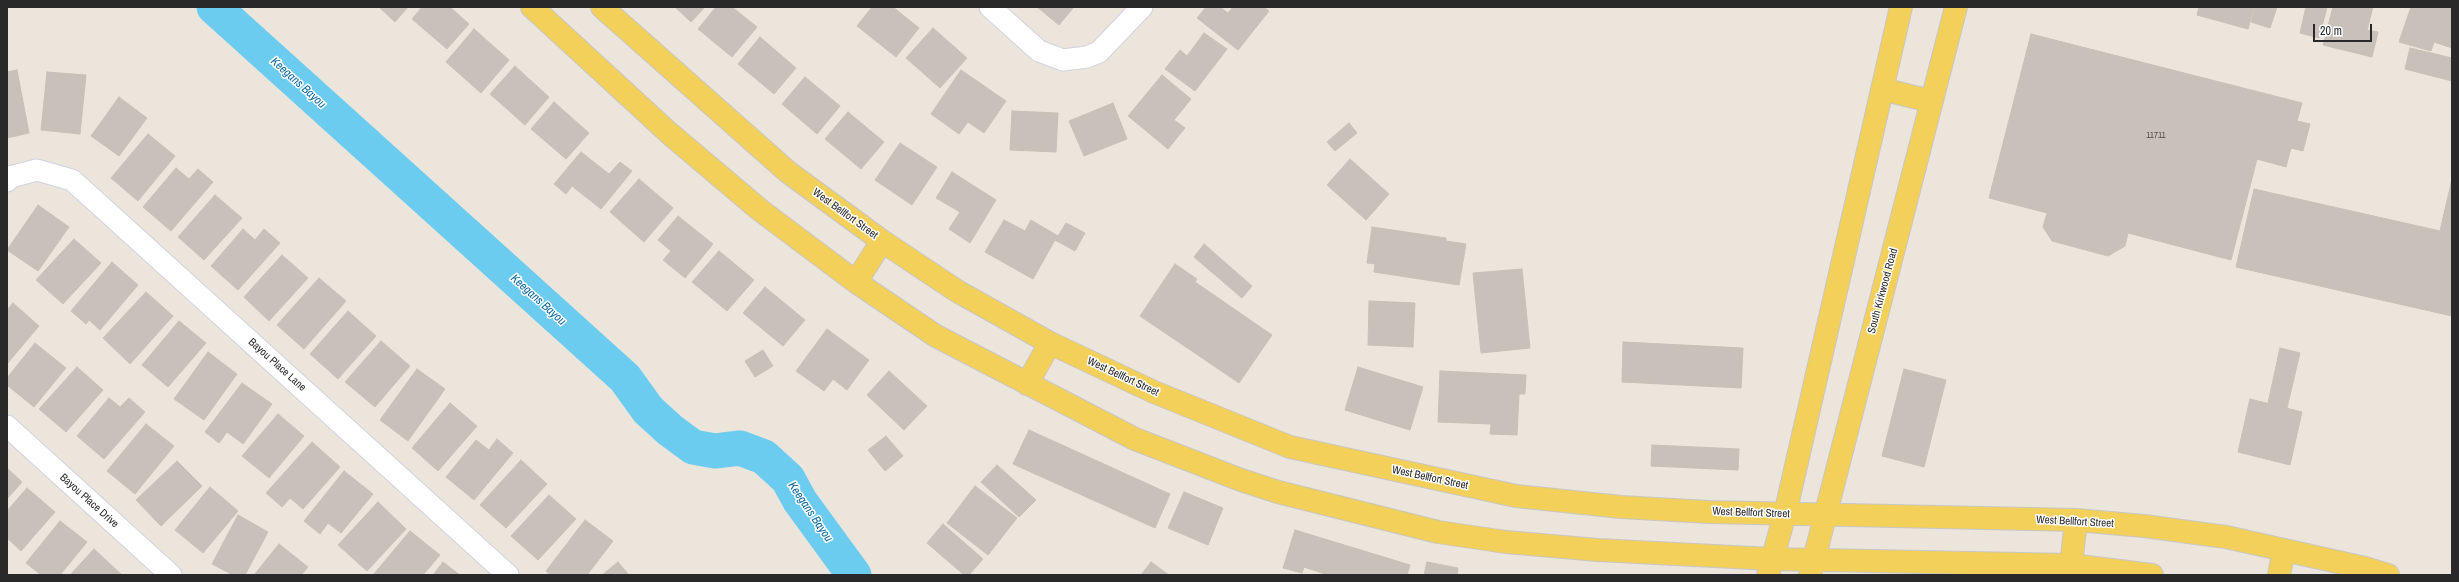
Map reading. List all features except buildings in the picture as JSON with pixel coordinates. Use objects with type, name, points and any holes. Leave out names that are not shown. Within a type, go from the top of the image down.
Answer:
[{"type":"main road","points":[[532,7],[670,132],[760,210],[856,282],[936,336],[1135,440],[1241,480],[1278,492],[1438,532],[1506,542],[1770,567],[2071,566],[2152,575]]},
{"type":"main road","name":"West Bellfort Street","points":[[602,7],[788,172],[882,241],[957,291],[1050,343],[1154,392],[1261,437],[1290,447],[1516,496],[1621,506],[1785,514],[2076,520],[2144,526],[2226,537],[2388,575]]},
{"type":"main road","points":[[1770,567],[1785,514],[1901,7]]},
{"type":"main road","name":"South Kirkwood Road","points":[[1812,567],[1900,227],[1930,101],[1956,7]]},
{"type":"main road","points":[[1882,89],[1930,101]]},
{"type":"main road","points":[[856,282],[882,241]]},
{"type":"main road","points":[[1027,384],[1050,343]]},
{"type":"main road","points":[[2071,566],[2076,520]]},
{"type":"main road","points":[[2278,575],[2284,550]]},
{"type":"street","points":[[990,7],[1039,52],[1063,60],[1088,57],[1099,52],[1142,7]]},
{"type":"street","name":"Bayou Place Lane","points":[[7,181],[10,177],[37,170],[72,180],[508,575]]},
{"type":"street","name":"Bayou Place Drive","points":[[7,426],[171,575]]},
{"type":"waterway","name":"Keegans Bayou","points":[[214,7],[625,378],[648,410],[670,430],[693,447],[715,451],[740,448],[764,457],[788,479],[800,501],[854,575]]}]
